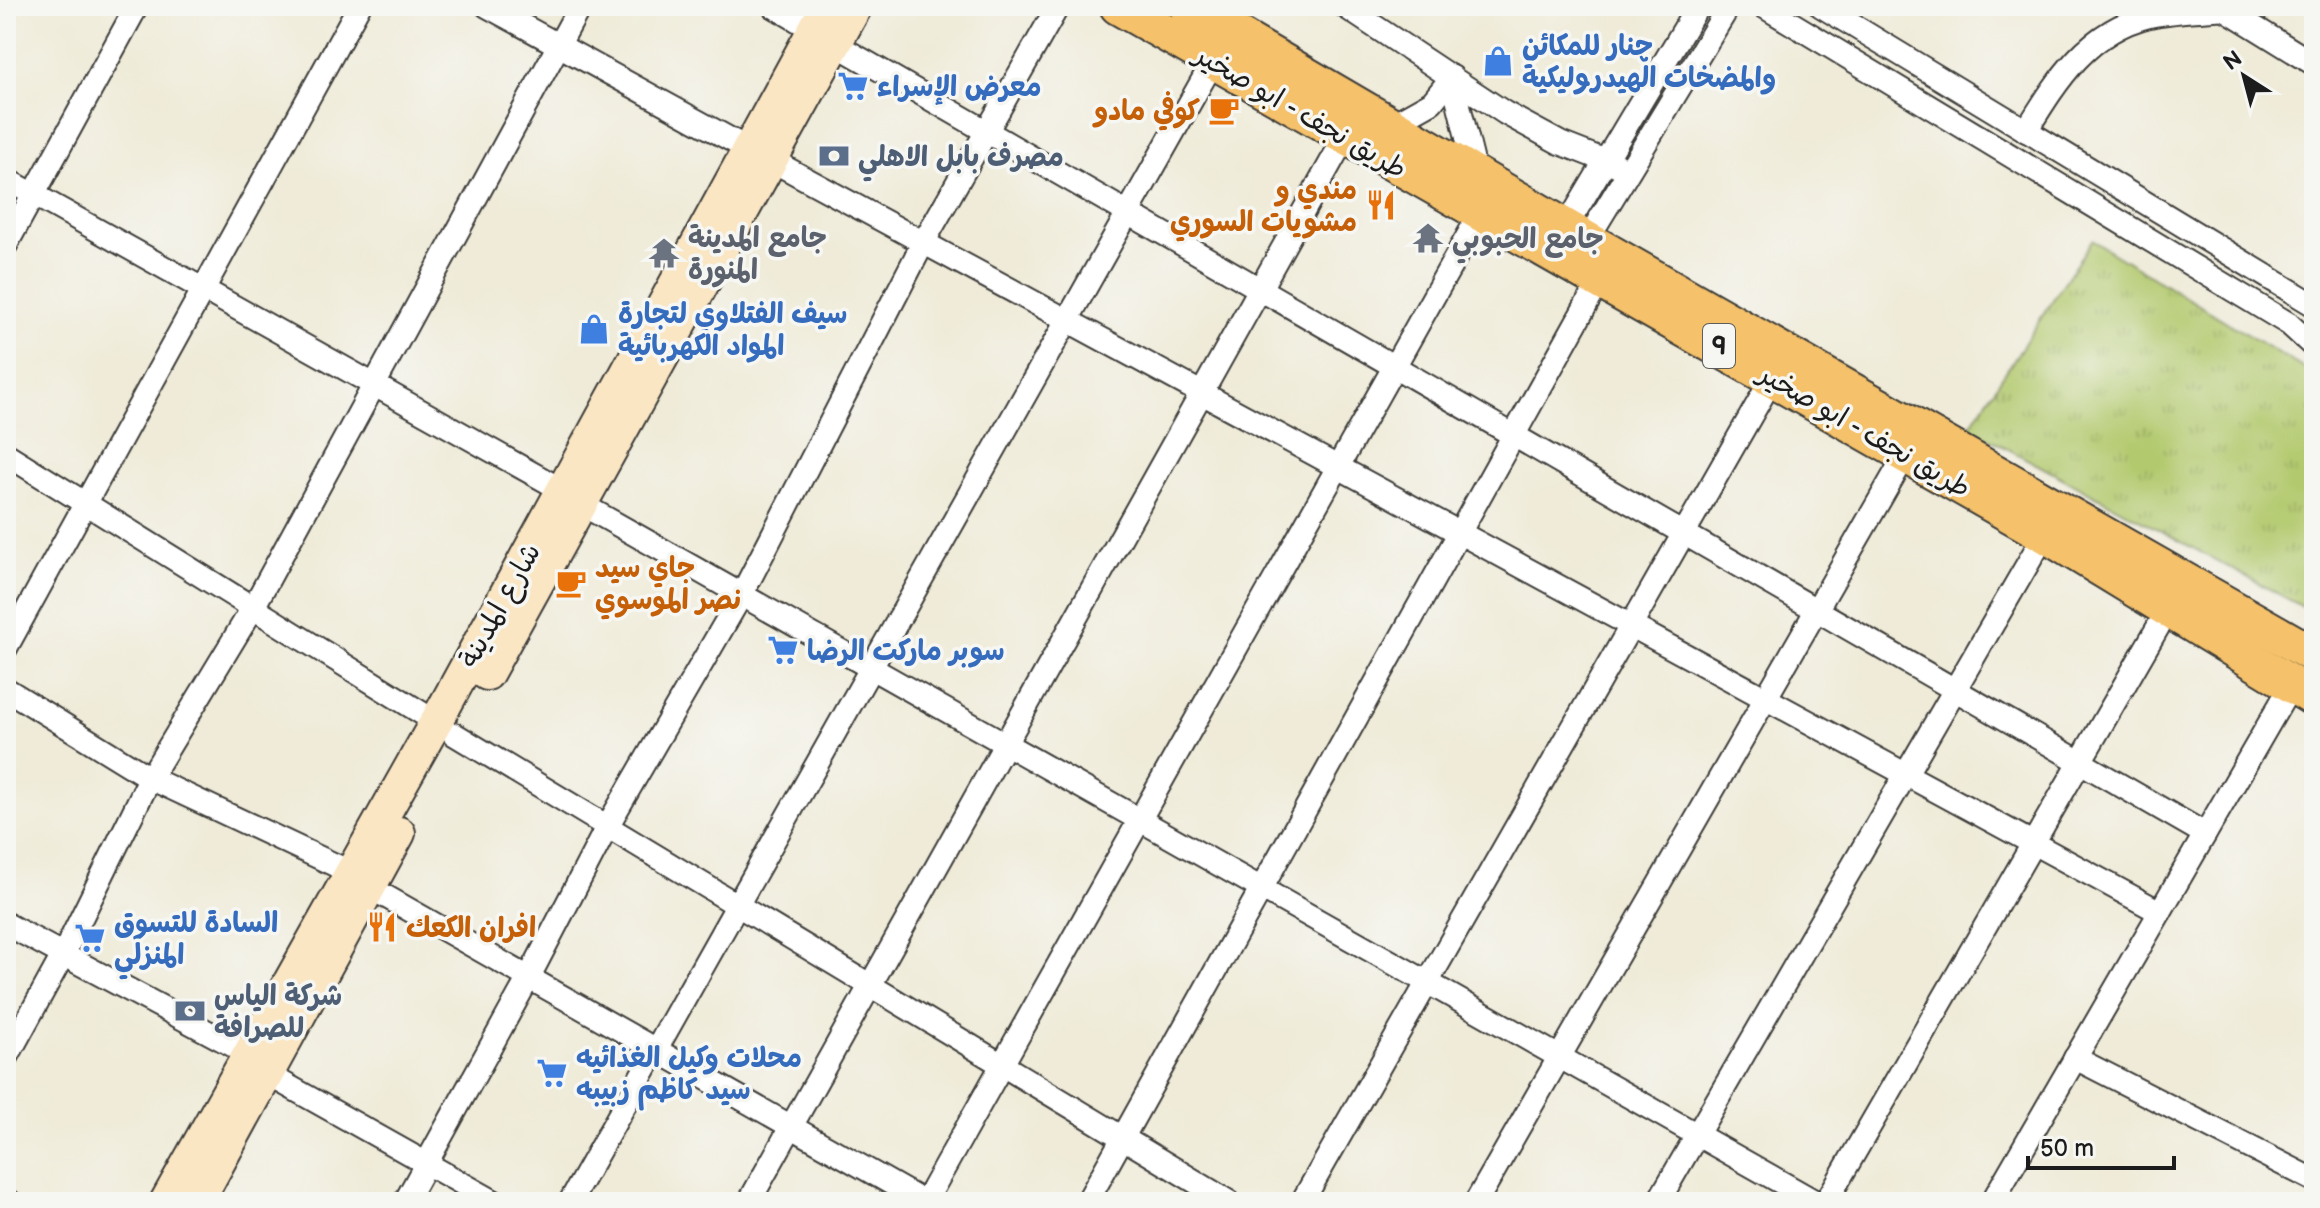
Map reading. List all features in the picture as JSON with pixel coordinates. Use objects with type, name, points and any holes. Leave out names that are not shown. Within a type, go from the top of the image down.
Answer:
[{"type":"highway","name":"طريق نجف - ابو صخير","points":[[1118,6],[2045,534],[2303,691]]},
{"type":"highway","name":"طريق نجف - ابو صخير","points":[[1187,6],[1576,233],[2314,655]]},
{"type":"main road","name":"شارع المدينة","points":[[166,1202],[258,1064],[760,155],[826,27],[856,6]]},
{"type":"main road","name":"شارع المدينة","points":[[197,1202],[258,1064]]},
{"type":"street","points":[[6,245],[137,6]]},
{"type":"street","points":[[6,648],[359,6]]},
{"type":"street","points":[[487,6],[2160,912]]},
{"type":"street","points":[[6,1059],[63,955],[150,778],[254,606],[580,6]]},
{"type":"street","points":[[773,6],[826,27],[986,130],[2205,834]]},
{"type":"street","points":[[405,1202],[529,977],[608,825],[742,594],[923,243],[1058,6]]},
{"type":"street","points":[[1344,6],[1560,143],[1629,170]]},
{"type":"street","points":[[1576,233],[1606,160],[1698,6]]},
{"type":"street","points":[[1576,233],[1629,170],[1729,6]]},
{"type":"street","points":[[1763,6],[2289,324],[2314,347]]},
{"type":"street","points":[[1821,6],[2310,303],[2289,324]]},
{"type":"street","points":[[2026,131],[2058,79],[2094,40],[2148,17],[2248,6]]},
{"type":"street","points":[[2225,9],[2314,64]]},
{"type":"street","points":[[570,1202],[1214,60]]},
{"type":"street","points":[[1391,125],[1432,102],[1452,77]]},
{"type":"street","points":[[1452,77],[1476,174]]},
{"type":"street","points":[[749,1202],[1345,137]]},
{"type":"street","points":[[6,179],[376,385],[1816,1202]]},
{"type":"street","points":[[6,689],[150,778],[360,880],[924,1202],[1480,214]]},
{"type":"street","points":[[1087,1202],[1600,280]]},
{"type":"street","points":[[1302,1202],[1773,377]]},
{"type":"street","points":[[6,454],[445,728],[1229,1202]]},
{"type":"street","points":[[1476,1202],[1905,456]]},
{"type":"street","points":[[1658,1202],[2045,534]]},
{"type":"street","points":[[1826,1202],[2169,608]]},
{"type":"street","points":[[1992,1202],[2205,834],[2303,691]]},
{"type":"street","points":[[6,924],[258,1064],[495,1202]]},
{"type":"street","points":[[2075,1058],[2313,1177]]},
{"type":"green space","points":[[2092,240],[2314,375],[2314,613],[1969,428]]},
{"type":"place","name":"چنار للمكائن والمضخات الهيدروليكية","points":[[1498,61]]},
{"type":"place","name":"معرض الإسراء","points":[[853,86]]},
{"type":"place","name":"كوفي مادو","points":[[1224,110]]},
{"type":"place","name":"مصرف بابل الاهلي","points":[[834,156]]},
{"type":"place","name":"مندي و مشويات السوري","points":[[1381,205]]},
{"type":"place","name":"جامع الحبوبي","points":[[1428,238]]},
{"type":"place","name":"جامع المدينة المنورة","points":[[664,253]]},
{"type":"place","name":"سيف الفتلاوي لتجارة المواد الكهربائية","points":[[594,329]]},
{"type":"place","name":"جاي سيد نصر الموسوي","points":[[571,583]]},
{"type":"place","name":"سوبر ماركت الرضا","points":[[783,650]]},
{"type":"place","name":"افران الكعك","points":[[382,927]]},
{"type":"place","name":"السادة للتسوق المنزلي","points":[[90,938]]},
{"type":"place","name":"شركة الياس للصرافة","points":[[190,1011]]},
{"type":"place","name":"محلات وكيل الغذائيه سيد كاظم زبيبه","points":[[552,1073]]}]
